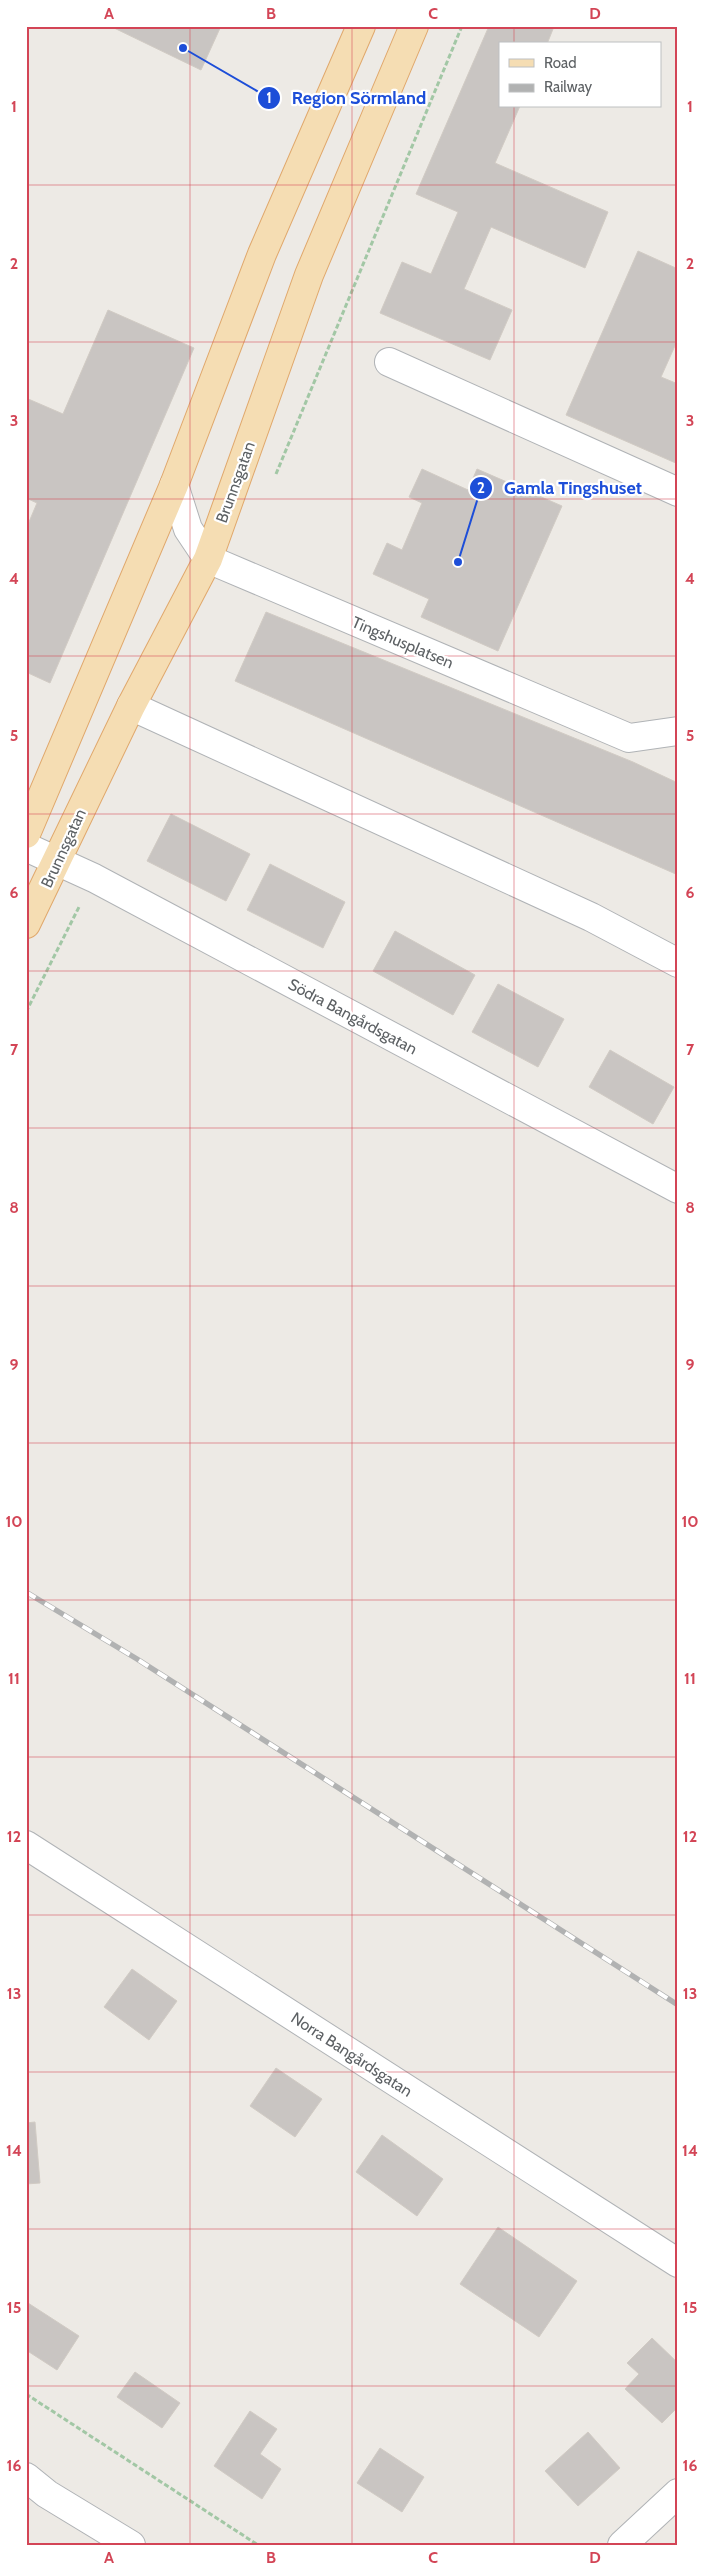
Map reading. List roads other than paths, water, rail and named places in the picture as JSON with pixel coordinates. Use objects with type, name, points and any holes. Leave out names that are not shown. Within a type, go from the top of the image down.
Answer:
[{"type":"main road","points":[[26,834],[174,484],[262,254],[360,26]]},
{"type":"main road","name":"Brunnsgatan","points":[[26,924],[131,706],[208,559],[309,275],[414,26]]},
{"type":"street","points":[[389,362],[678,492]]},
{"type":"street","points":[[174,484],[188,528],[208,559]]},
{"type":"street","name":"Tingshusplatsen","points":[[208,559],[629,738],[678,732]]},
{"type":"street","points":[[131,706],[591,917],[678,964]]},
{"type":"street","name":"Södra Bangårdsgatan","points":[[26,847],[94,878],[678,1189]]},
{"type":"street","name":"Norra Bangårdsgatan","points":[[26,1845],[678,2263]]},
{"type":"street","points":[[26,2476],[47,2494],[131,2545]]},
{"type":"street","points":[[622,2545],[678,2493]]},
{"type":"railway","points":[[26,1592],[137,1659],[678,2005]]},
{"type":"place","name":"Region Sörmland","points":[[183,48]]},
{"type":"place","name":"Gamla Tingshuset","points":[[458,562]]}]
